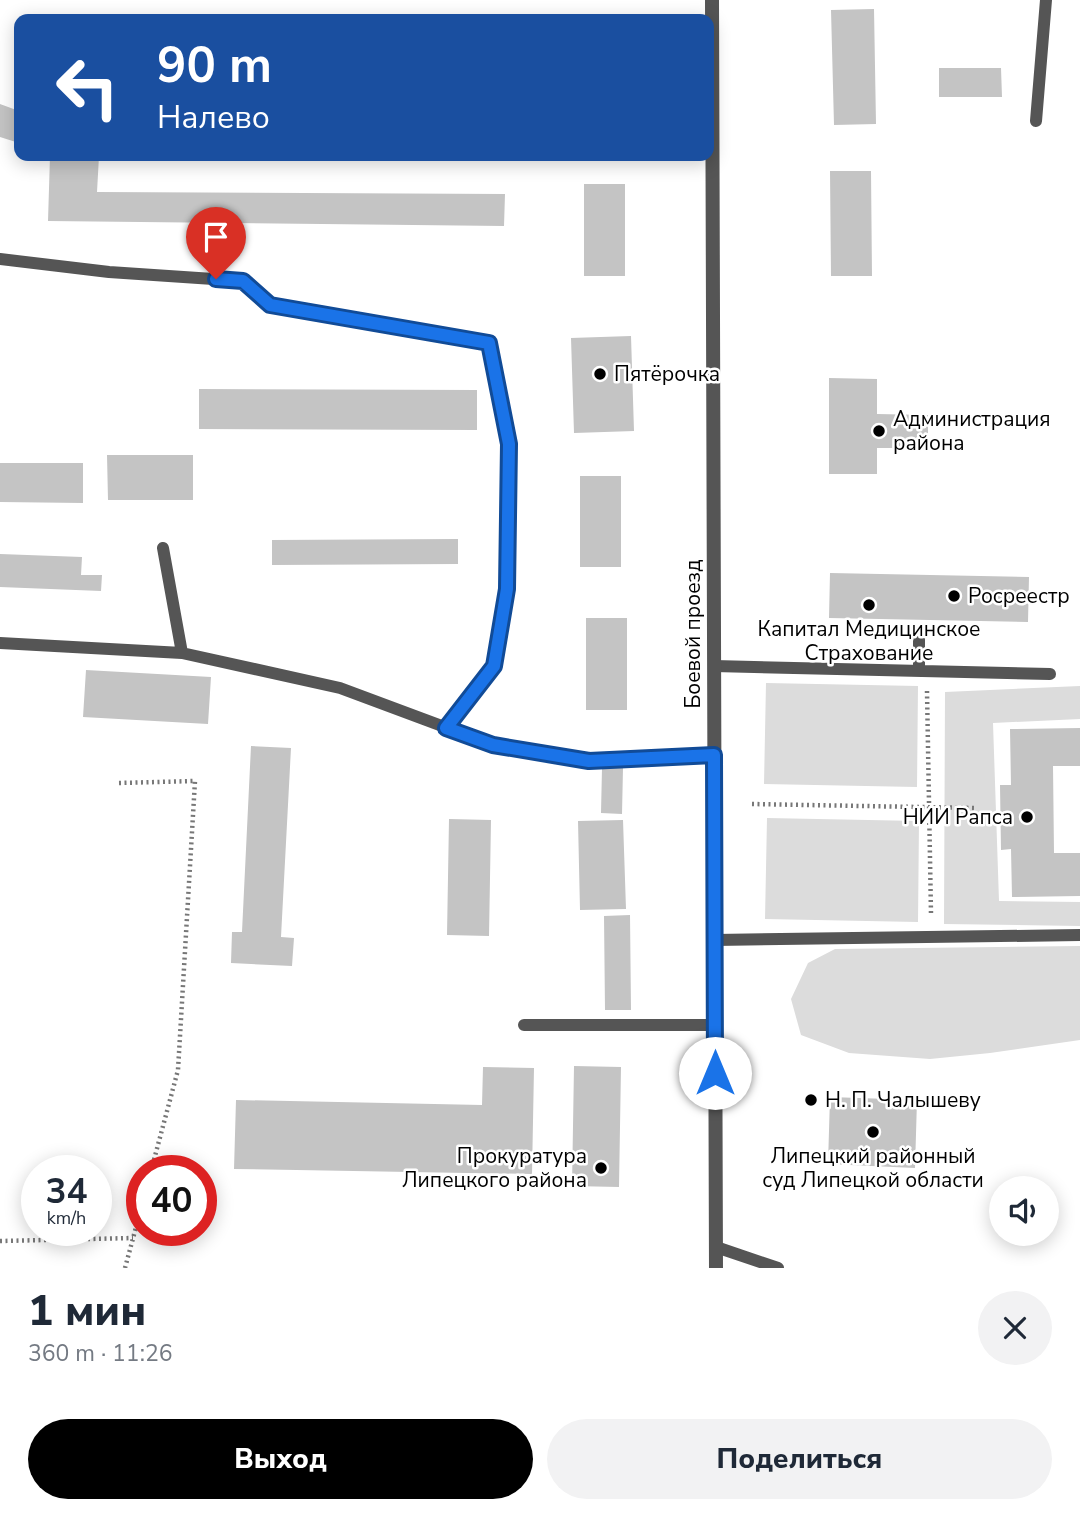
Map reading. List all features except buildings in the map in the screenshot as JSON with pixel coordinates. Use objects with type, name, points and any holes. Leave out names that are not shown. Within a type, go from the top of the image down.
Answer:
[{"type":"street","name":"Боевой проезд","points":[[712,161],[716,1268]]},
{"type":"lane","points":[[1036,121],[1046,0]]},
{"type":"lane","points":[[0,259],[109,272],[243,281],[270,305],[489,343],[509,444],[507,589],[494,666],[446,728]]},
{"type":"lane","points":[[163,548],[182,653]]},
{"type":"lane","points":[[919,632],[919,671]]},
{"type":"lane","points":[[0,643],[182,653],[340,688],[493,745],[589,761],[714,755]]},
{"type":"lane","points":[[714,666],[1050,674]]},
{"type":"lane","points":[[715,940],[1080,935]]},
{"type":"lane","points":[[524,1025],[715,1025]]},
{"type":"lane","points":[[716,1247],[778,1268]]},
{"type":"path","points":[[928,691],[931,914]]},
{"type":"path","points":[[120,783],[195,781],[178,1070],[155,1155]]},
{"type":"path","points":[[752,804],[974,808]]},
{"type":"path","points":[[0,1241],[126,1238]]},
{"type":"path","points":[[125,1268],[131,1246]]},
{"type":"shaded area","points":[[766,683],[918,686],[917,787],[764,784]]},
{"type":"shaded area","points":[[1080,686],[1080,719],[993,723],[999,901],[1080,902],[1080,926],[944,924],[945,692]]},
{"type":"shaded area","points":[[767,818],[919,821],[918,922],[765,919]]},
{"type":"shaded area","points":[[1080,946],[1080,1040],[930,1059],[849,1053],[801,1035],[791,999],[808,963],[835,949]]},
{"type":"place","name":"Пятёрочка","points":[[600,374]]},
{"type":"place","name":"Администрация района","points":[[879,431]]},
{"type":"place","name":"Росреестр","points":[[954,596]]},
{"type":"place","name":"Капитал Медицинское Страхование","points":[[869,605]]},
{"type":"place","name":"НИИ Рапса","points":[[1027,817]]},
{"type":"place","name":"Н. П. Чалышеву","points":[[811,1100]]},
{"type":"place","name":"Липецкий районный суд Липецкой области","points":[[873,1132]]},
{"type":"place","name":"Прокуратура Липецкого района","points":[[601,1168]]},
{"type":"route","points":[[216,279],[243,281],[270,305],[489,343],[509,444],[507,589],[494,666],[446,728],[493,745],[589,761],[714,755],[715,1073]]}]
